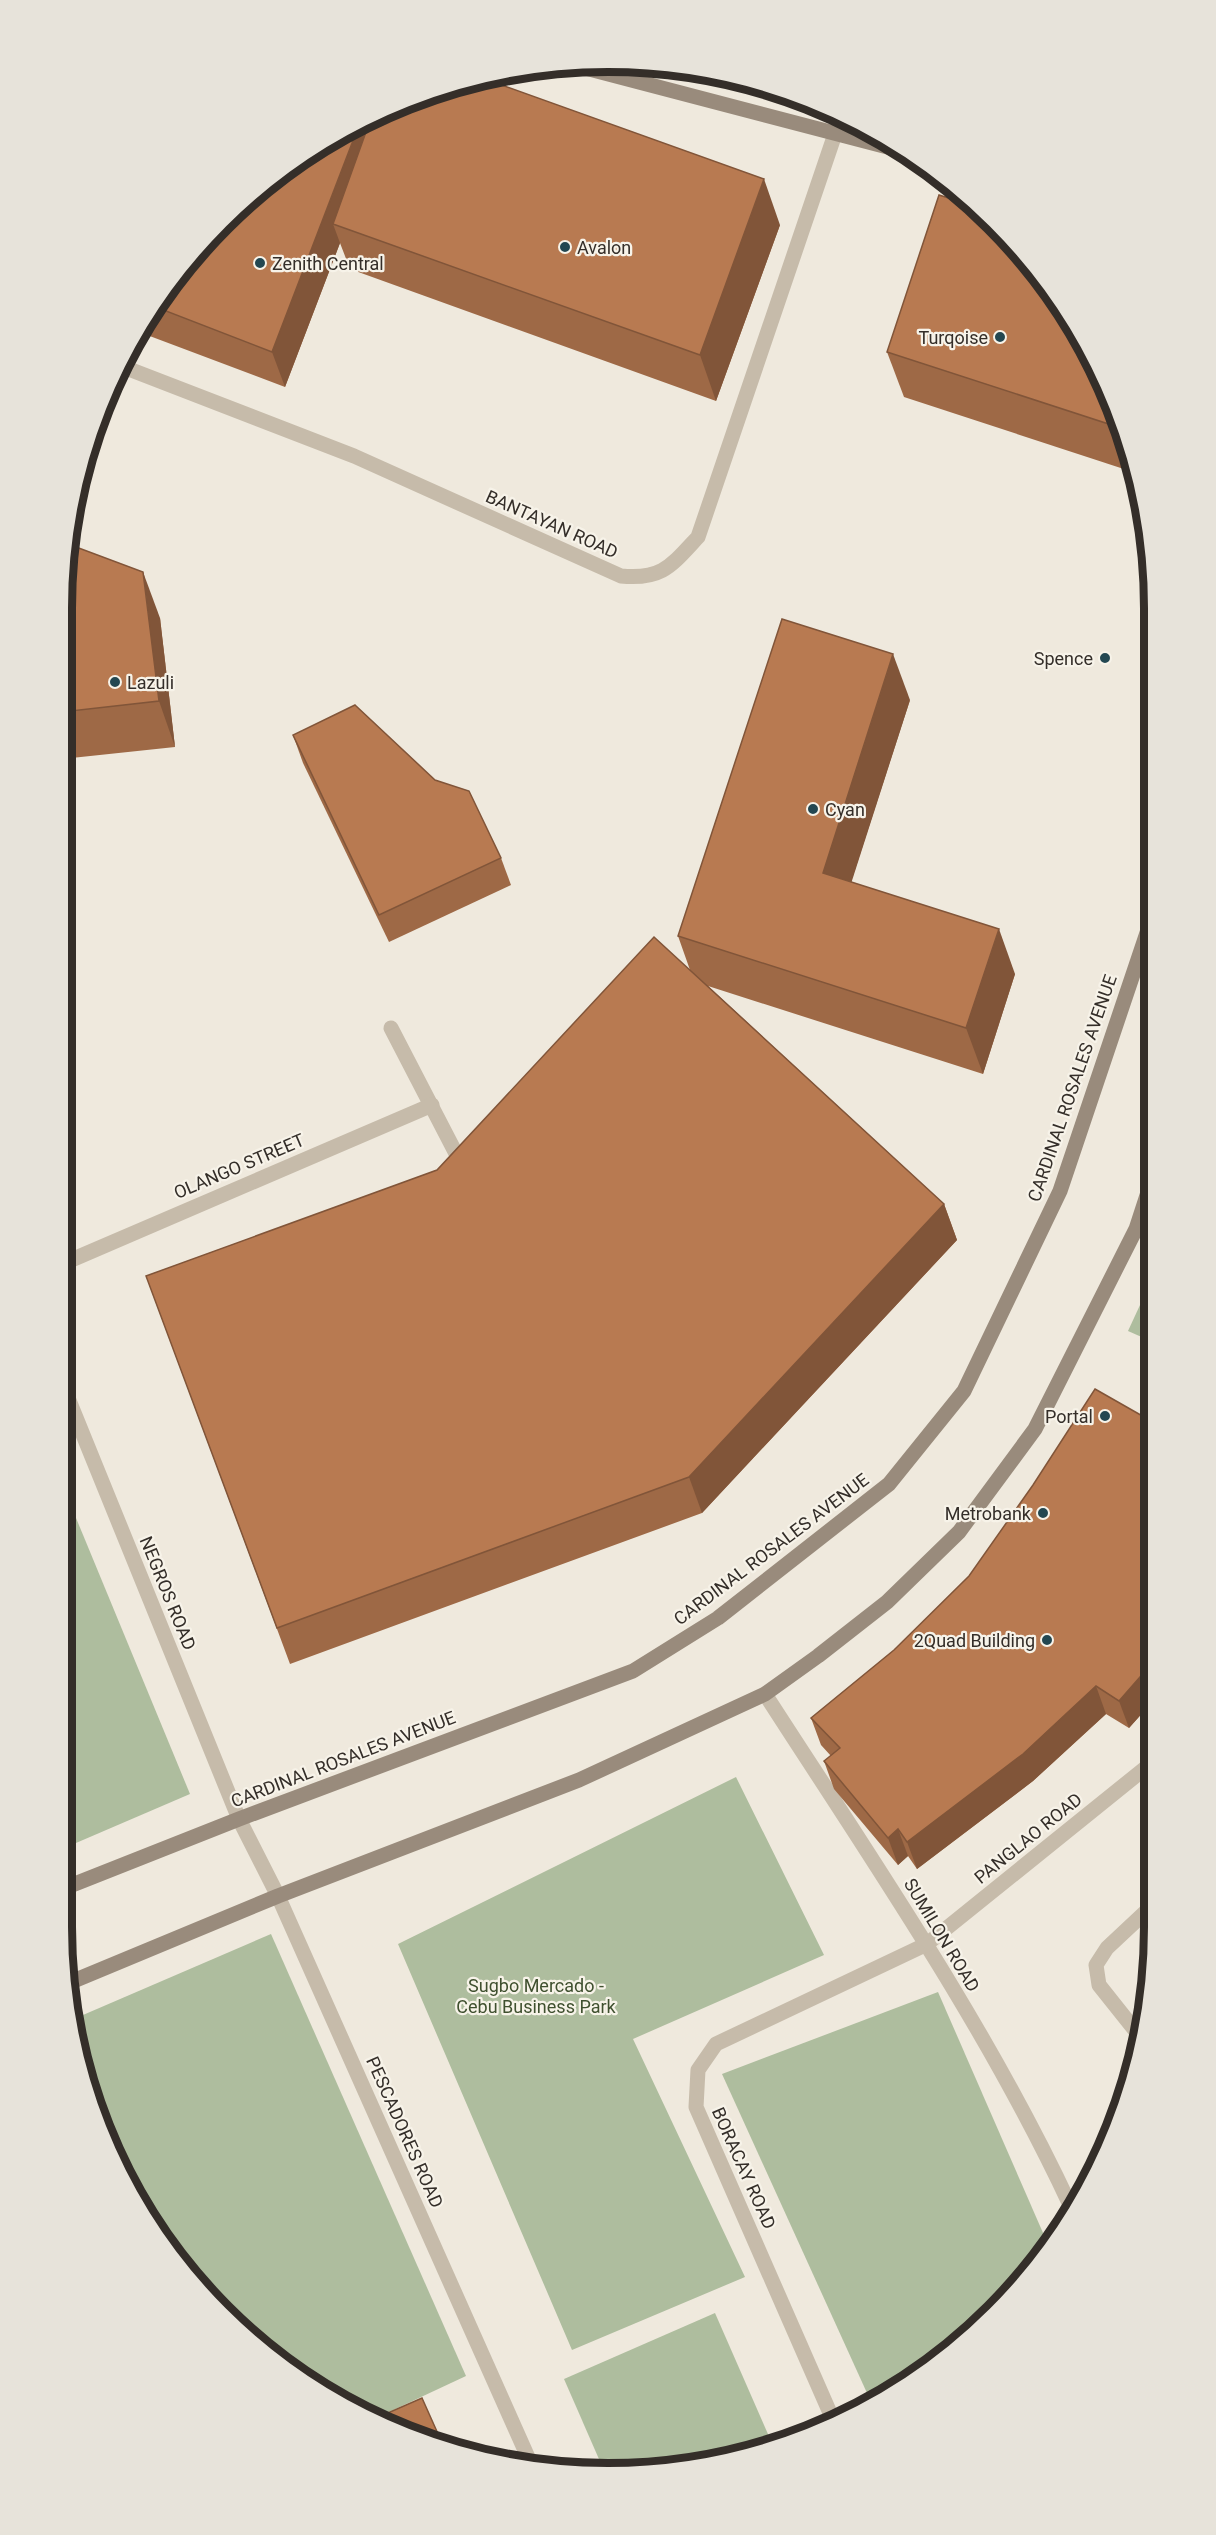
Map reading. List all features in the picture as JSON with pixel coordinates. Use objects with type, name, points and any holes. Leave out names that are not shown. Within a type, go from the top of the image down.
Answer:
[{"type":"main road","points":[[601,72],[877,144]]},
{"type":"main road","name":"CARDINAL ROSALES AVENUE","points":[[72,1885],[238,1819],[633,1671],[718,1618],[889,1484],[964,1391],[1060,1191],[1144,942]]},
{"type":"main road","points":[[75,1980],[278,1896],[579,1780],[765,1694],[887,1602],[959,1532],[1035,1429],[1136,1229],[1144,1204]]},
{"type":"street","name":"BANTAYAN ROAD","points":[[128,369],[354,456],[621,576],[640,578],[659,574],[679,558],[698,537],[837,124]]},
{"type":"street","points":[[391,1028],[468,1176]]},
{"type":"street","name":"OLANGO STREET","points":[[72,1260],[432,1105]]},
{"type":"street","name":"NEGROS ROAD","points":[[72,1408],[238,1819]]},
{"type":"street","name":"SUMILON ROAD","points":[[765,1694],[927,1944],[1041,2143],[1068,2201]]},
{"type":"street","name":"PANGLAO ROAD","points":[[927,1944],[1144,1769]]},
{"type":"street","name":"PESCADORES ROAD","points":[[238,1819],[278,1896],[528,2457]]},
{"type":"street","points":[[1134,2029],[1099,1985],[1096,1965],[1107,1948],[1144,1913]]},
{"type":"street","name":"BORACAY ROAD","points":[[831,2414],[696,2107],[698,2070],[716,2044],[927,1944]]},
{"type":"green space","points":[[1144,1296],[1144,1338],[1128,1331]]},
{"type":"green space","points":[[72,1508],[190,1794],[72,1845]]},
{"type":"green space","name":"Sugbo Mercado - Cebu Business Park","points":[[736,1777],[824,1955],[633,2039],[745,2277],[572,2350],[398,1944]]},
{"type":"green space","points":[[271,1934],[466,2376],[385,2414],[310,2373],[255,2330],[229,2306],[205,2280],[162,2225],[127,2164],[100,2099],[90,2066],[80,2016]]},
{"type":"green space","points":[[938,1992],[1045,2237],[1011,2280],[961,2330],[906,2373],[868,2395],[722,2074]]},
{"type":"green space","points":[[715,2313],[770,2438],[713,2453],[643,2462],[601,2463],[564,2379]]},
{"type":"building","name":"Avalon","points":[[497,83],[764,179],[700,355],[333,224],[367,129],[436,100]]},
{"type":"building","points":[[355,136],[272,352],[162,310],[205,255],[255,205],[310,162]]},
{"type":"building","name":"Turqoise","points":[[939,195],[955,200],[1011,255],[1054,310],[1089,371],[1112,425],[887,352]]},
{"type":"building","points":[[76,547],[143,572],[159,701],[72,711],[72,608]]},
{"type":"building","name":"Cyan","points":[[782,619],[893,654],[823,873],[999,929],[966,1028],[678,936]]},
{"type":"building","points":[[355,705],[435,780],[469,791],[501,858],[379,915],[293,735]]},
{"type":"building","points":[[654,937],[944,1204],[689,1477],[277,1628],[146,1276],[437,1170]]},
{"type":"building","name":"2Quad Building","points":[[1095,1389],[1144,1417],[1144,1672],[1119,1701],[1096,1686],[1023,1754],[907,1842],[898,1829],[888,1838],[824,1761],[840,1748],[811,1718],[894,1650],[969,1576],[1033,1485]]},
{"type":"building","points":[[422,2398],[439,2436],[403,2422],[385,2414]]},
{"type":"place","name":"Avalon","points":[[565,247]]},
{"type":"place","name":"Zenith Central","points":[[260,263]]},
{"type":"place","name":"Turqoise","points":[[1000,337]]},
{"type":"place","name":"Spence","points":[[1105,658]]},
{"type":"place","name":"Lazuli","points":[[115,682]]},
{"type":"place","name":"Cyan","points":[[813,809]]},
{"type":"place","name":"Portal","points":[[1105,1416]]},
{"type":"place","name":"Metrobank","points":[[1043,1513]]},
{"type":"place","name":"2Quad Building","points":[[1047,1640]]}]
